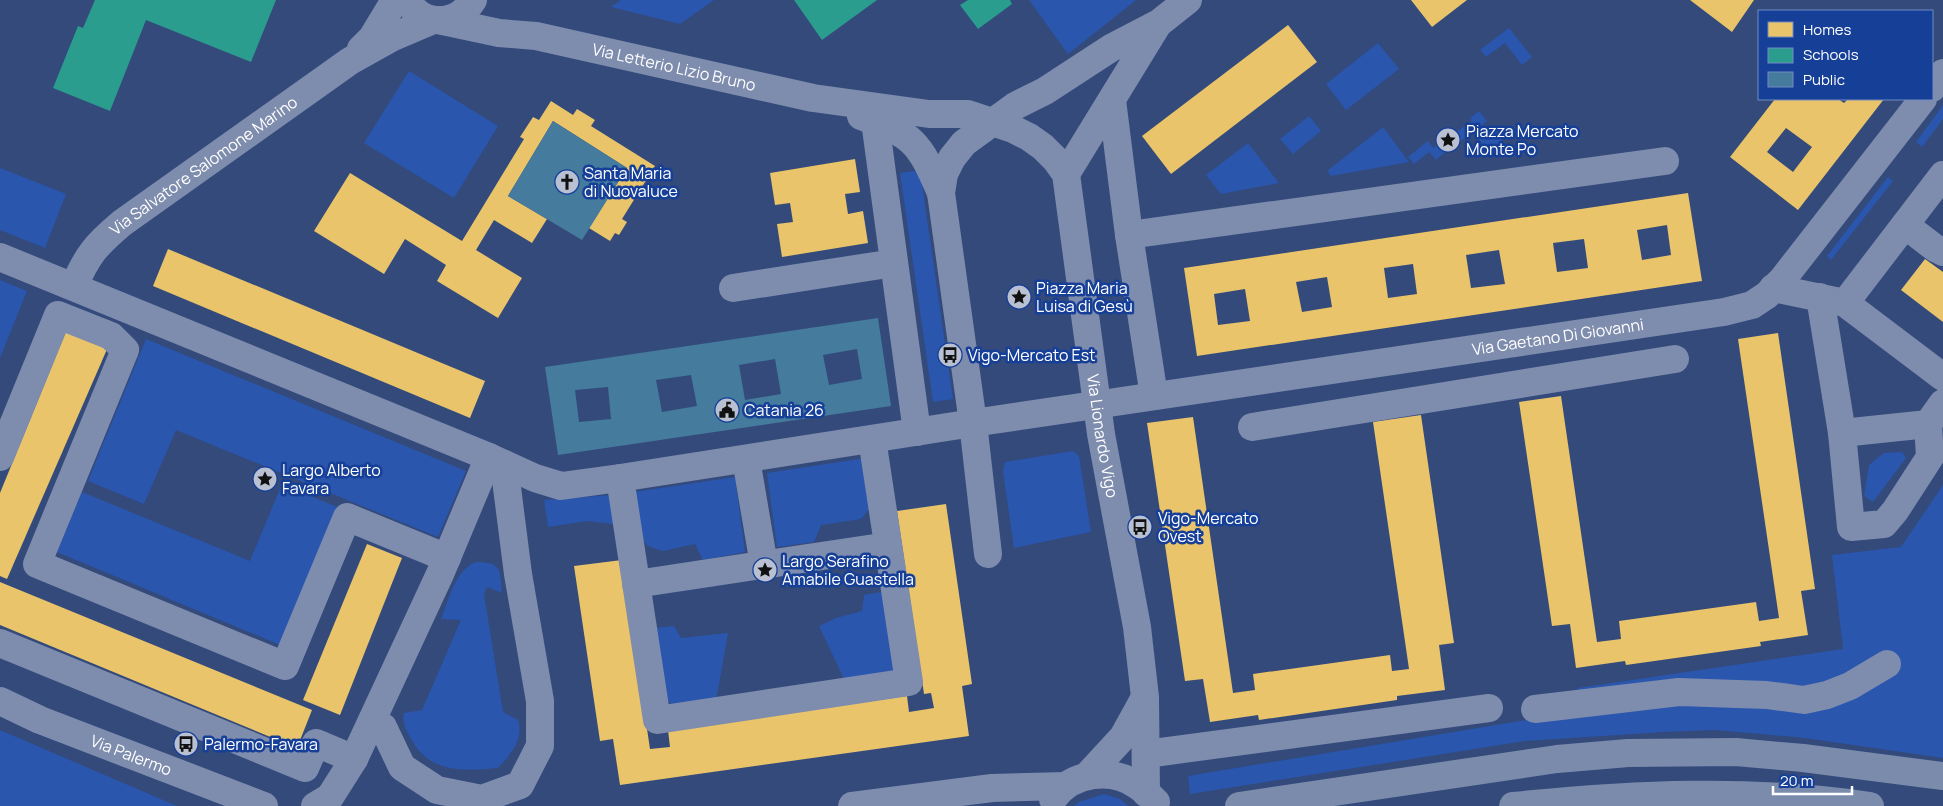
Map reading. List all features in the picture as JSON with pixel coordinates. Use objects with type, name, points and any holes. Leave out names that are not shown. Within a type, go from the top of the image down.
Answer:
[{"type":"main road","points":[[1239,806],[1557,759],[1628,752],[1736,752],[1804,758],[1943,776]]},
{"type":"main road","points":[[1513,806],[1736,793],[1833,800],[1870,806]]},
{"type":"street","points":[[350,61],[372,38],[395,0]]},
{"type":"street","points":[[407,0],[415,10],[435,20],[499,33],[536,36]]},
{"type":"street","points":[[350,61],[392,37],[435,20],[449,19],[459,15],[468,8],[473,0]]},
{"type":"street","points":[[482,0],[496,18],[536,36]]},
{"type":"street","points":[[988,554],[973,423],[941,193],[944,174],[952,158],[964,143],[1015,106],[1046,92],[1111,48],[1159,23],[1188,0]]},
{"type":"street","points":[[813,98],[930,114],[968,114],[1029,137],[1056,160],[1066,174],[1159,23]]},
{"type":"street","name":"Via Letterio Lizio Bruno","points":[[536,36],[813,98]]},
{"type":"street","name":"Via Salvatore Salomone Marino","points":[[74,286],[84,264],[98,244],[122,223],[350,61]]},
{"type":"street","points":[[1933,87],[1943,73]]},
{"type":"street","points":[[813,98],[893,128],[906,136],[920,148],[941,193]]},
{"type":"street","points":[[1112,100],[1129,235],[1154,396]]},
{"type":"street","name":"Via Gaetano Di Giovanni","points":[[0,257],[496,460],[535,478],[561,486],[1724,312],[1752,305],[1782,280],[1922,100]]},
{"type":"street","points":[[874,121],[917,432]]},
{"type":"street","points":[[1129,235],[1665,161]]},
{"type":"street","name":"Via Lionardo Vigo","points":[[1066,174],[1097,405],[1137,627],[1145,698],[1146,754],[1153,799]]},
{"type":"street","points":[[1842,433],[1935,414],[1930,457],[1895,511],[1884,524],[1852,527],[1842,433],[1833,300],[1905,225],[1943,175]]},
{"type":"street","points":[[1905,225],[1943,252]]},
{"type":"street","points":[[734,288],[894,263]]},
{"type":"street","points":[[1773,288],[1833,300],[1943,377]]},
{"type":"street","points":[[0,457],[58,315],[111,336],[125,350],[37,564],[285,666],[347,516],[447,558]]},
{"type":"street","points":[[1252,427],[1675,360]]},
{"type":"street","points":[[620,478],[657,720],[909,682],[872,439]]},
{"type":"street","points":[[746,459],[764,565]]},
{"type":"street","points":[[316,806],[330,797],[354,759],[447,558],[496,460]]},
{"type":"street","points":[[383,727],[402,767],[437,790],[482,799],[520,785],[540,746],[540,701],[496,460]]},
{"type":"street","points":[[636,584],[888,546]]},
{"type":"street","points":[[0,643],[305,768],[316,743],[354,759]]},
{"type":"street","points":[[1535,709],[1679,692],[1767,695],[1804,700],[1827,695],[1850,686],[1887,664]]},
{"type":"street","points":[[1066,789],[1123,737],[1145,698]]},
{"type":"street","name":"Via Palermo","points":[[0,701],[40,720],[264,806]]},
{"type":"street","points":[[0,708],[40,720]]},
{"type":"street","points":[[1146,754],[1489,708]]},
{"type":"street","points":[[852,806],[992,788],[1066,789],[1108,775],[1119,777],[1138,786],[1153,799]]},
{"type":"street","points":[[992,788],[1030,806]]},
{"type":"shaded area","points":[[621,0],[714,0],[680,24],[611,7]]},
{"type":"shaded area","points":[[1029,0],[1136,0],[1068,54]]},
{"type":"shaded area","points":[[1509,28],[1532,57],[1522,65],[1505,43],[1486,57],[1480,50]]},
{"type":"shaded area","points":[[1378,43],[1399,69],[1346,110],[1326,84]]},
{"type":"shaded area","points":[[409,71],[498,126],[454,198],[364,143]]},
{"type":"shaded area","points":[[1943,105],[1943,119],[1922,147],[1916,142]]},
{"type":"shaded area","points":[[1479,111],[1487,121],[1482,125],[1489,134],[1498,127],[1506,137],[1487,152],[1474,131],[1458,143],[1452,136],[1472,120],[1470,118]]},
{"type":"shaded area","points":[[1309,116],[1321,131],[1293,154],[1280,139]]},
{"type":"shaded area","points":[[1383,127],[1409,162],[1331,176],[1327,171]]},
{"type":"shaded area","points":[[1428,141],[1433,148],[1439,144],[1445,152],[1436,160],[1429,152],[1414,164],[1408,157]]},
{"type":"shaded area","points":[[1248,143],[1279,183],[1221,194],[1206,175]]},
{"type":"shaded area","points":[[0,168],[66,194],[45,248],[0,230]]},
{"type":"shaded area","points":[[920,170],[953,399],[933,402],[900,173]]},
{"type":"shaded area","points":[[1888,177],[1893,181],[1831,260],[1827,256]]},
{"type":"shaded area","points":[[0,280],[27,291],[0,358]]},
{"type":"shaded area","points":[[146,339],[466,471],[438,537],[176,430],[144,504],[88,481]]},
{"type":"shaded area","points":[[1073,451],[1079,456],[1091,532],[1014,548],[1003,471],[1005,462]]},
{"type":"shaded area","points":[[1902,452],[1906,458],[1873,502],[1864,496],[1869,465],[1884,453]]},
{"type":"shaded area","points":[[866,458],[872,506],[861,519],[821,525],[814,542],[777,547],[767,473]]},
{"type":"shaded area","points":[[735,477],[745,552],[703,560],[695,544],[663,551],[648,546],[639,535],[634,492]]},
{"type":"shaded area","points":[[282,484],[342,509],[285,647],[57,552],[82,492],[250,561]]},
{"type":"shaded area","points":[[1943,485],[1943,758],[1805,738],[1715,730],[1664,732],[1525,741],[1190,794],[1188,776],[1581,711],[1578,688],[1843,649],[1832,555],[1901,547]]},
{"type":"shaded area","points":[[613,495],[614,524],[587,521],[548,527],[544,500]]},
{"type":"shaded area","points":[[476,562],[491,564],[500,573],[502,593],[487,587],[484,594],[503,712],[518,720],[519,734],[512,752],[498,768],[473,770],[449,768],[428,759],[419,750],[406,730],[404,713],[422,710],[461,620],[441,619],[458,579],[469,566]]},
{"type":"shaded area","points":[[886,591],[899,671],[844,679],[819,626],[836,618],[862,611],[864,595]]},
{"type":"shaded area","points":[[674,626],[681,638],[728,633],[716,701],[671,704],[664,696],[655,628]]},
{"type":"shaded area","points":[[0,730],[177,806],[0,806]]},
{"type":"shaded area","points":[[1104,794],[1120,799],[1128,806],[1074,806],[1079,802]]},
{"type":"building: Homes","points":[[1411,0],[1467,0],[1432,27]]},
{"type":"building: Homes","points":[[1690,0],[1754,0],[1732,32]]},
{"type":"building: Homes","points":[[1288,25],[1317,62],[1171,174],[1142,136]]},
{"type":"building: Homes","points":[[1774,100],[1840,100],[1844,103],[1847,100],[1883,100],[1798,210],[1730,157]],"holes":[[[1786,128],[1812,147],[1793,172],[1767,152]]]},
{"type":"building: Homes","points":[[551,101],[573,115],[577,109],[595,120],[591,126],[655,166],[622,219],[627,222],[619,235],[615,233],[610,241],[589,228],[627,168],[553,121],[508,196],[547,219],[532,243],[494,220],[476,250],[522,278],[498,318],[437,281],[446,265],[405,239],[384,274],[314,231],[350,173],[462,241],[524,139],[520,137],[533,117],[539,120]]},
{"type":"building: Homes","points":[[855,159],[860,192],[845,194],[848,214],[863,211],[868,243],[782,257],[777,224],[793,222],[790,203],[775,205],[770,173]]},
{"type":"building: Homes","points":[[1688,193],[1702,281],[1197,356],[1184,268]],"holes":[[[1667,225],[1671,255],[1642,260],[1637,230]],[[1584,239],[1588,268],[1557,272],[1553,243]],[[1499,250],[1505,284],[1471,288],[1466,255]],[[1413,264],[1417,294],[1388,298],[1384,268]],[[1327,277],[1332,307],[1302,312],[1296,282]],[[1245,289],[1250,321],[1218,325],[1214,294]]]},
{"type":"building: Homes","points":[[168,249],[485,381],[470,418],[153,286]]},
{"type":"building: Homes","points":[[1925,259],[1943,272],[1943,322],[1901,290]]},
{"type":"building: Homes","points":[[67,329],[108,347],[7,579],[0,576],[0,493]]},
{"type":"building: Homes","points":[[1778,333],[1815,589],[1801,591],[1808,635],[1760,642],[1761,646],[1626,665],[1625,661],[1576,668],[1570,624],[1552,626],[1519,402],[1561,396],[1597,642],[1621,639],[1619,621],[1756,602],[1759,621],[1779,618],[1738,339]]},
{"type":"building: Homes","points":[[1421,415],[1454,643],[1439,645],[1445,690],[1397,696],[1397,700],[1259,720],[1258,715],[1210,722],[1203,679],[1185,681],[1147,423],[1193,417],[1233,693],[1255,690],[1253,674],[1390,655],[1392,671],[1409,669],[1373,422]]},
{"type":"building: Homes","points":[[946,504],[972,684],[962,686],[969,736],[620,785],[613,739],[600,741],[574,566],[622,560],[650,749],[670,747],[668,730],[907,696],[909,712],[934,708],[931,693],[924,694],[897,511]]},
{"type":"building: Homes","points":[[367,544],[402,558],[340,715],[303,700]]},
{"type":"building: Homes","points":[[0,582],[312,710],[297,748],[0,625]]},
{"type":"building: Schools","points":[[95,0],[276,0],[251,62],[146,20],[110,111],[53,88],[78,26],[83,28]]},
{"type":"building: Schools","points":[[794,0],[877,0],[822,40]]},
{"type":"building: Schools","points":[[968,0],[1010,0],[1012,4],[978,29],[960,5]]},
{"type":"building: Public","name":"Santa Maria di Nuovaluce","points":[[553,121],[627,168],[582,240],[508,196]]},
{"type":"building: Public","points":[[878,318],[891,406],[558,455],[545,367]],"holes":[[[857,349],[862,379],[829,385],[823,355]],[[775,359],[781,394],[745,400],[739,365]],[[691,375],[697,406],[662,412],[656,380]],[[608,387],[611,419],[579,422],[575,390]]]},
{"type":"place","name":"Piazza Mercato Monte Po","points":[[1448,140]]},
{"type":"place","name":"Santa Maria di Nuovaluce","points":[[567,182]]},
{"type":"place","name":"Piazza Maria Luisa di Gesù","points":[[1019,297]]},
{"type":"place","name":"Vigo-Mercato Est","points":[[950,355]]},
{"type":"place","name":"Catania 26","points":[[727,410]]},
{"type":"place","name":"Largo Alberto Favara","points":[[265,479]]},
{"type":"place","name":"Vigo-Mercato Ovest","points":[[1140,527]]},
{"type":"place","name":"Largo Serafino Amabile Guastella","points":[[765,570]]},
{"type":"place","name":"Palermo-Favara","points":[[186,744]]}]
